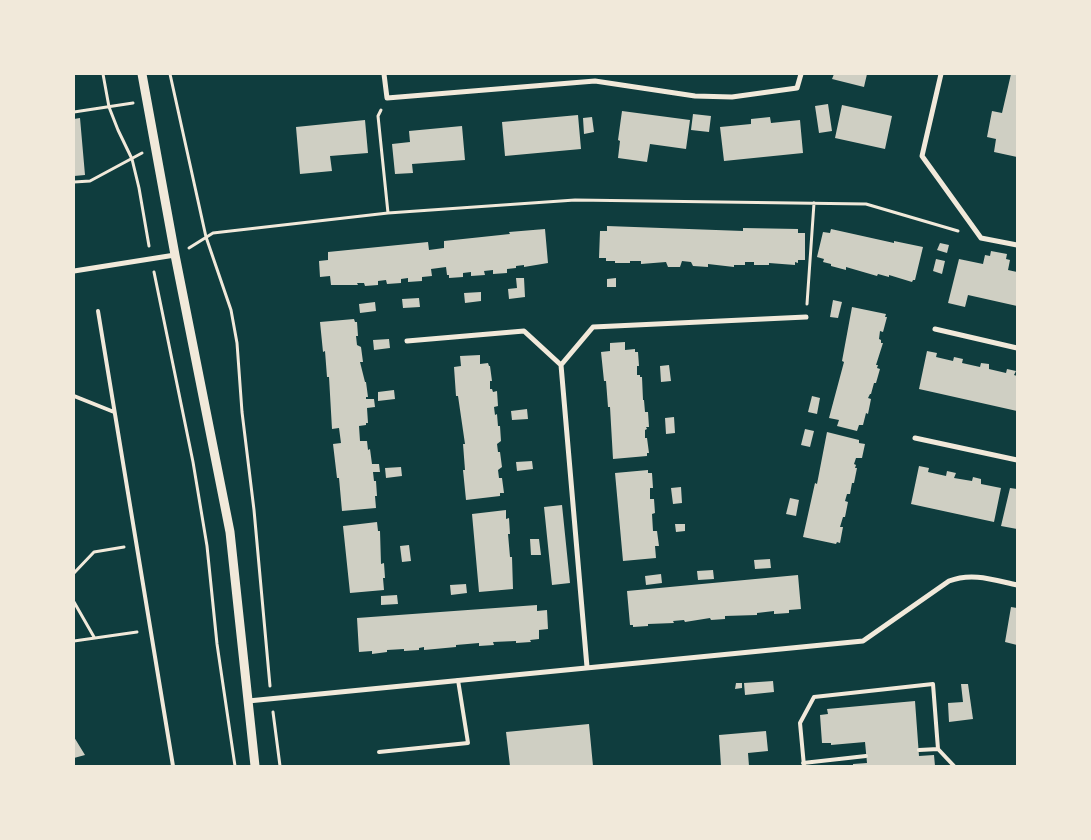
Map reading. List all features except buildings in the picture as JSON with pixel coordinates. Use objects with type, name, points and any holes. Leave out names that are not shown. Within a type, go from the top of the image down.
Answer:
[{"type":"street","points":[[142,74],[175,255],[230,532],[255,766]]},
{"type":"street","points":[[384,74],[387,98],[595,81],[695,96],[732,97],[797,88],[801,74]]},
{"type":"street","points":[[941,74],[922,156],[981,238],[1017,245]]},
{"type":"street","points":[[74,271],[175,255]]},
{"type":"street","points":[[560,365],[593,326],[806,317]]},
{"type":"street","points":[[935,329],[1017,348]]},
{"type":"street","points":[[407,341],[524,331],[560,365],[587,667]]},
{"type":"street","points":[[915,438],[1017,460]]},
{"type":"street","points":[[248,701],[863,641],[956,578],[980,576],[1017,585]]},
{"type":"lane","points":[[98,311],[173,766]]},
{"type":"lane","points":[[74,396],[114,412]]},
{"type":"lane","points":[[379,752],[468,743],[458,680]]},
{"type":"lane","points":[[866,756],[803,765],[800,723],[814,697],[933,684],[938,748],[954,766]]},
{"type":"lane","points":[[919,750],[938,748]]},
{"type":"path","points":[[103,74],[109,107],[132,159],[140,188],[151,259],[196,481],[207,546],[225,705],[235,766]]},
{"type":"path","points":[[170,74],[206,237],[231,310],[237,343],[242,412],[256,529],[271,698],[280,766]]},
{"type":"path","points":[[387,98],[378,116],[388,214]]},
{"type":"path","points":[[74,112],[146,101]]},
{"type":"path","points":[[74,182],[90,181],[156,146]]},
{"type":"path","points":[[175,255],[213,233],[388,214],[575,200],[866,204],[981,238]]},
{"type":"path","points":[[806,317],[814,203]]},
{"type":"path","points":[[74,574],[94,552],[136,544]]},
{"type":"path","points":[[74,602],[94,638]]},
{"type":"path","points":[[74,641],[150,630]]}]
